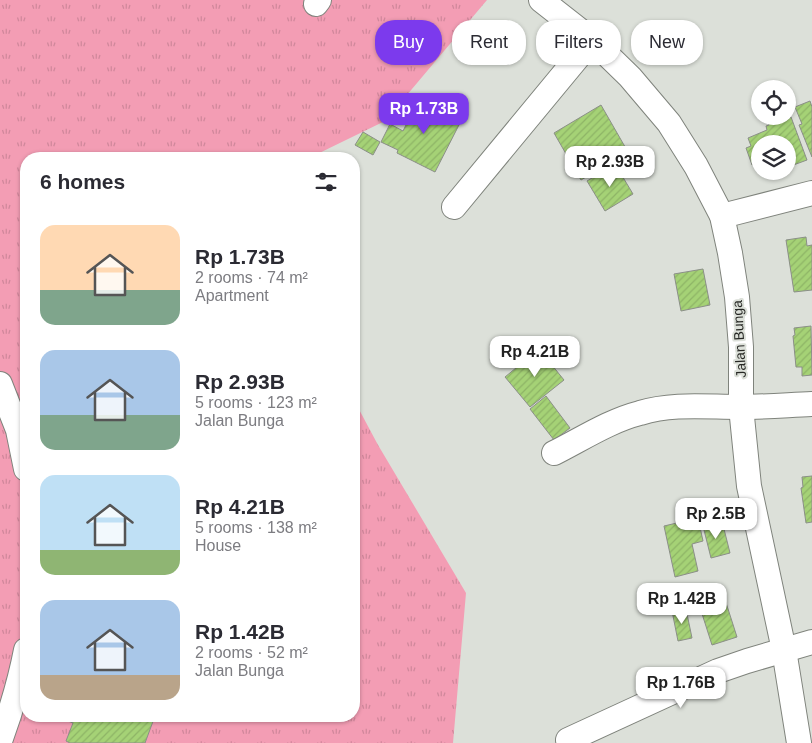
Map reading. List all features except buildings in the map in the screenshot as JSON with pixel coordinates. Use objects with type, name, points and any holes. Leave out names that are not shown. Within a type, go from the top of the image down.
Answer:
[{"type":"street","name":"Jalan Bunga","points":[[541,0],[566,20]]},
{"type":"street","points":[[454,207],[571,65]]},
{"type":"street","name":"Jalan Bunga","points":[[618,65],[669,123],[696,166],[722,216],[737,297],[741,347],[741,407],[749,486],[784,650],[799,743]]},
{"type":"street","points":[[722,216],[812,193]]},
{"type":"street","points":[[0,384],[20,440]]},
{"type":"street","points":[[554,453],[605,426],[641,412],[662,408],[812,404]]},
{"type":"street","points":[[568,740],[718,671],[812,642]]},
{"type":"street","points":[[0,741],[20,678]]},
{"type":"green space","points":[[0,0],[487,0],[470,20],[452,20],[452,42],[442,53],[442,20],[375,20],[375,65],[432,65],[385,121],[321,152],[20,152],[20,722],[360,722],[360,411],[466,593],[453,743],[0,743]]}]
